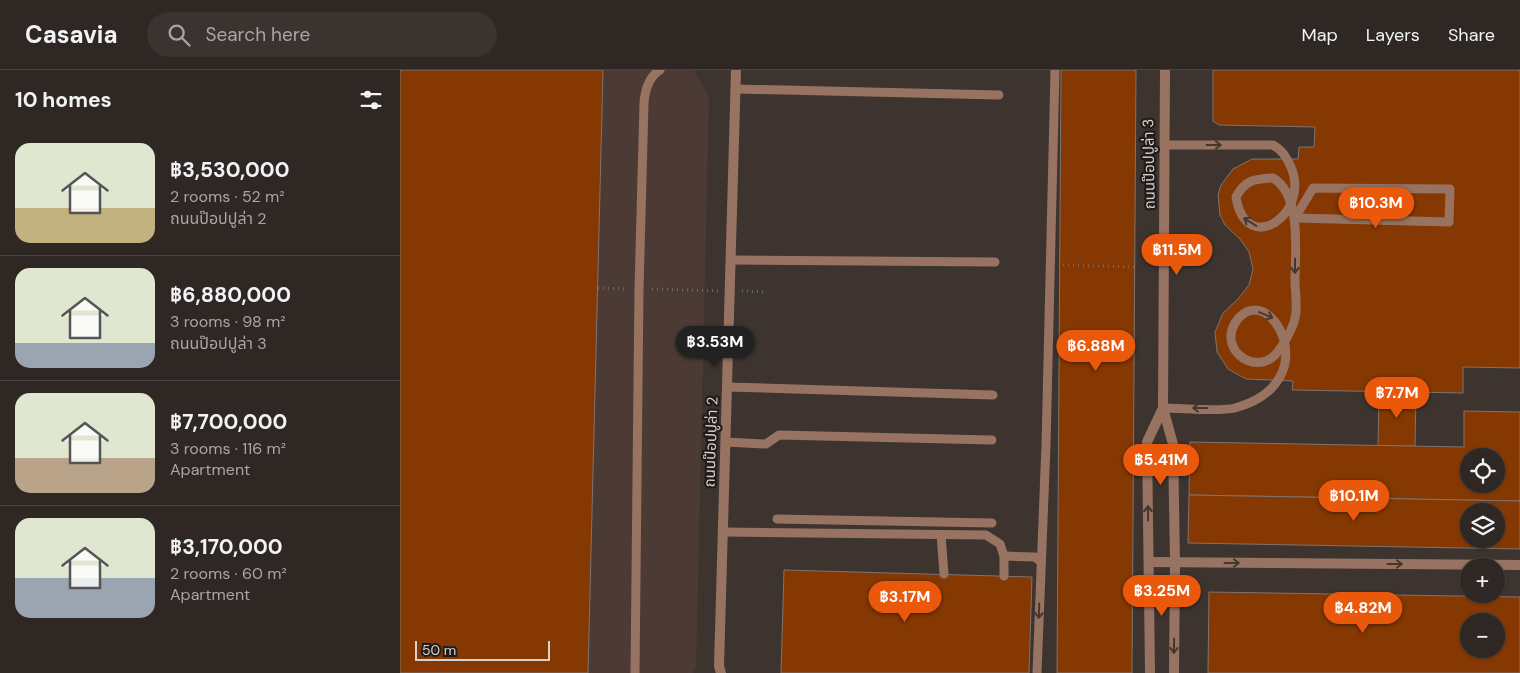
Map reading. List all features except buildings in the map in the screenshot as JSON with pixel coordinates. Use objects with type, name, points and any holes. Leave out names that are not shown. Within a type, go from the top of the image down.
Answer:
[{"type":"street","name":"ถนนป๊อปปูล่า 2","points":[[719,671],[736,70]]},
{"type":"street","name":"ถนนป๊อปปูล่า 3","points":[[1165,70],[1163,408],[1173,444],[1176,562],[1174,673]]},
{"type":"street","name":"ถนนป๊อปปูล่า 3","points":[[1150,673],[1147,442],[1163,408]]},
{"type":"street","points":[[1149,562],[1520,565]]},
{"type":"lane","points":[[635,673],[639,289],[644,102],[645,90],[654,74],[660,70]]},
{"type":"lane","points":[[1037,673],[1048,410],[1055,70]]},
{"type":"lane","points":[[736,89],[999,95]]},
{"type":"lane","points":[[1163,408],[1234,408],[1262,396],[1278,381],[1287,359],[1285,350],[1283,340],[1282,331],[1273,318],[1259,311],[1250,312],[1237,320],[1231,335],[1234,350],[1240,357],[1254,363],[1270,359],[1280,347],[1284,340],[1288,333],[1295,319],[1295,218],[1293,210],[1290,203],[1285,188],[1273,178],[1249,180],[1236,198],[1238,208],[1246,221],[1261,227],[1276,224],[1283,218],[1287,211],[1291,203],[1295,195],[1293,172],[1282,150],[1273,145],[1166,145]]},
{"type":"lane","points":[[1313,188],[1450,189],[1449,222],[1295,218],[1313,188]]},
{"type":"lane","points":[[731,260],[995,262]]},
{"type":"lane","points":[[727,387],[993,395]]},
{"type":"lane","points":[[726,442],[766,444],[779,435],[992,440]]},
{"type":"lane","points":[[778,518],[992,523]]},
{"type":"lane","points":[[723,532],[986,535],[1000,544],[1004,556],[1004,576]]},
{"type":"lane","points":[[942,535],[944,574]]},
{"type":"lane","points":[[1004,556],[1035,557],[1041,562]]},
{"type":"path","points":[[1060,265],[1135,267]]},
{"type":"path","points":[[598,288],[766,292]]},
{"type":"shaded area","points":[[400,70],[694,70],[709,98],[696,667],[693,673],[400,673]]}]
